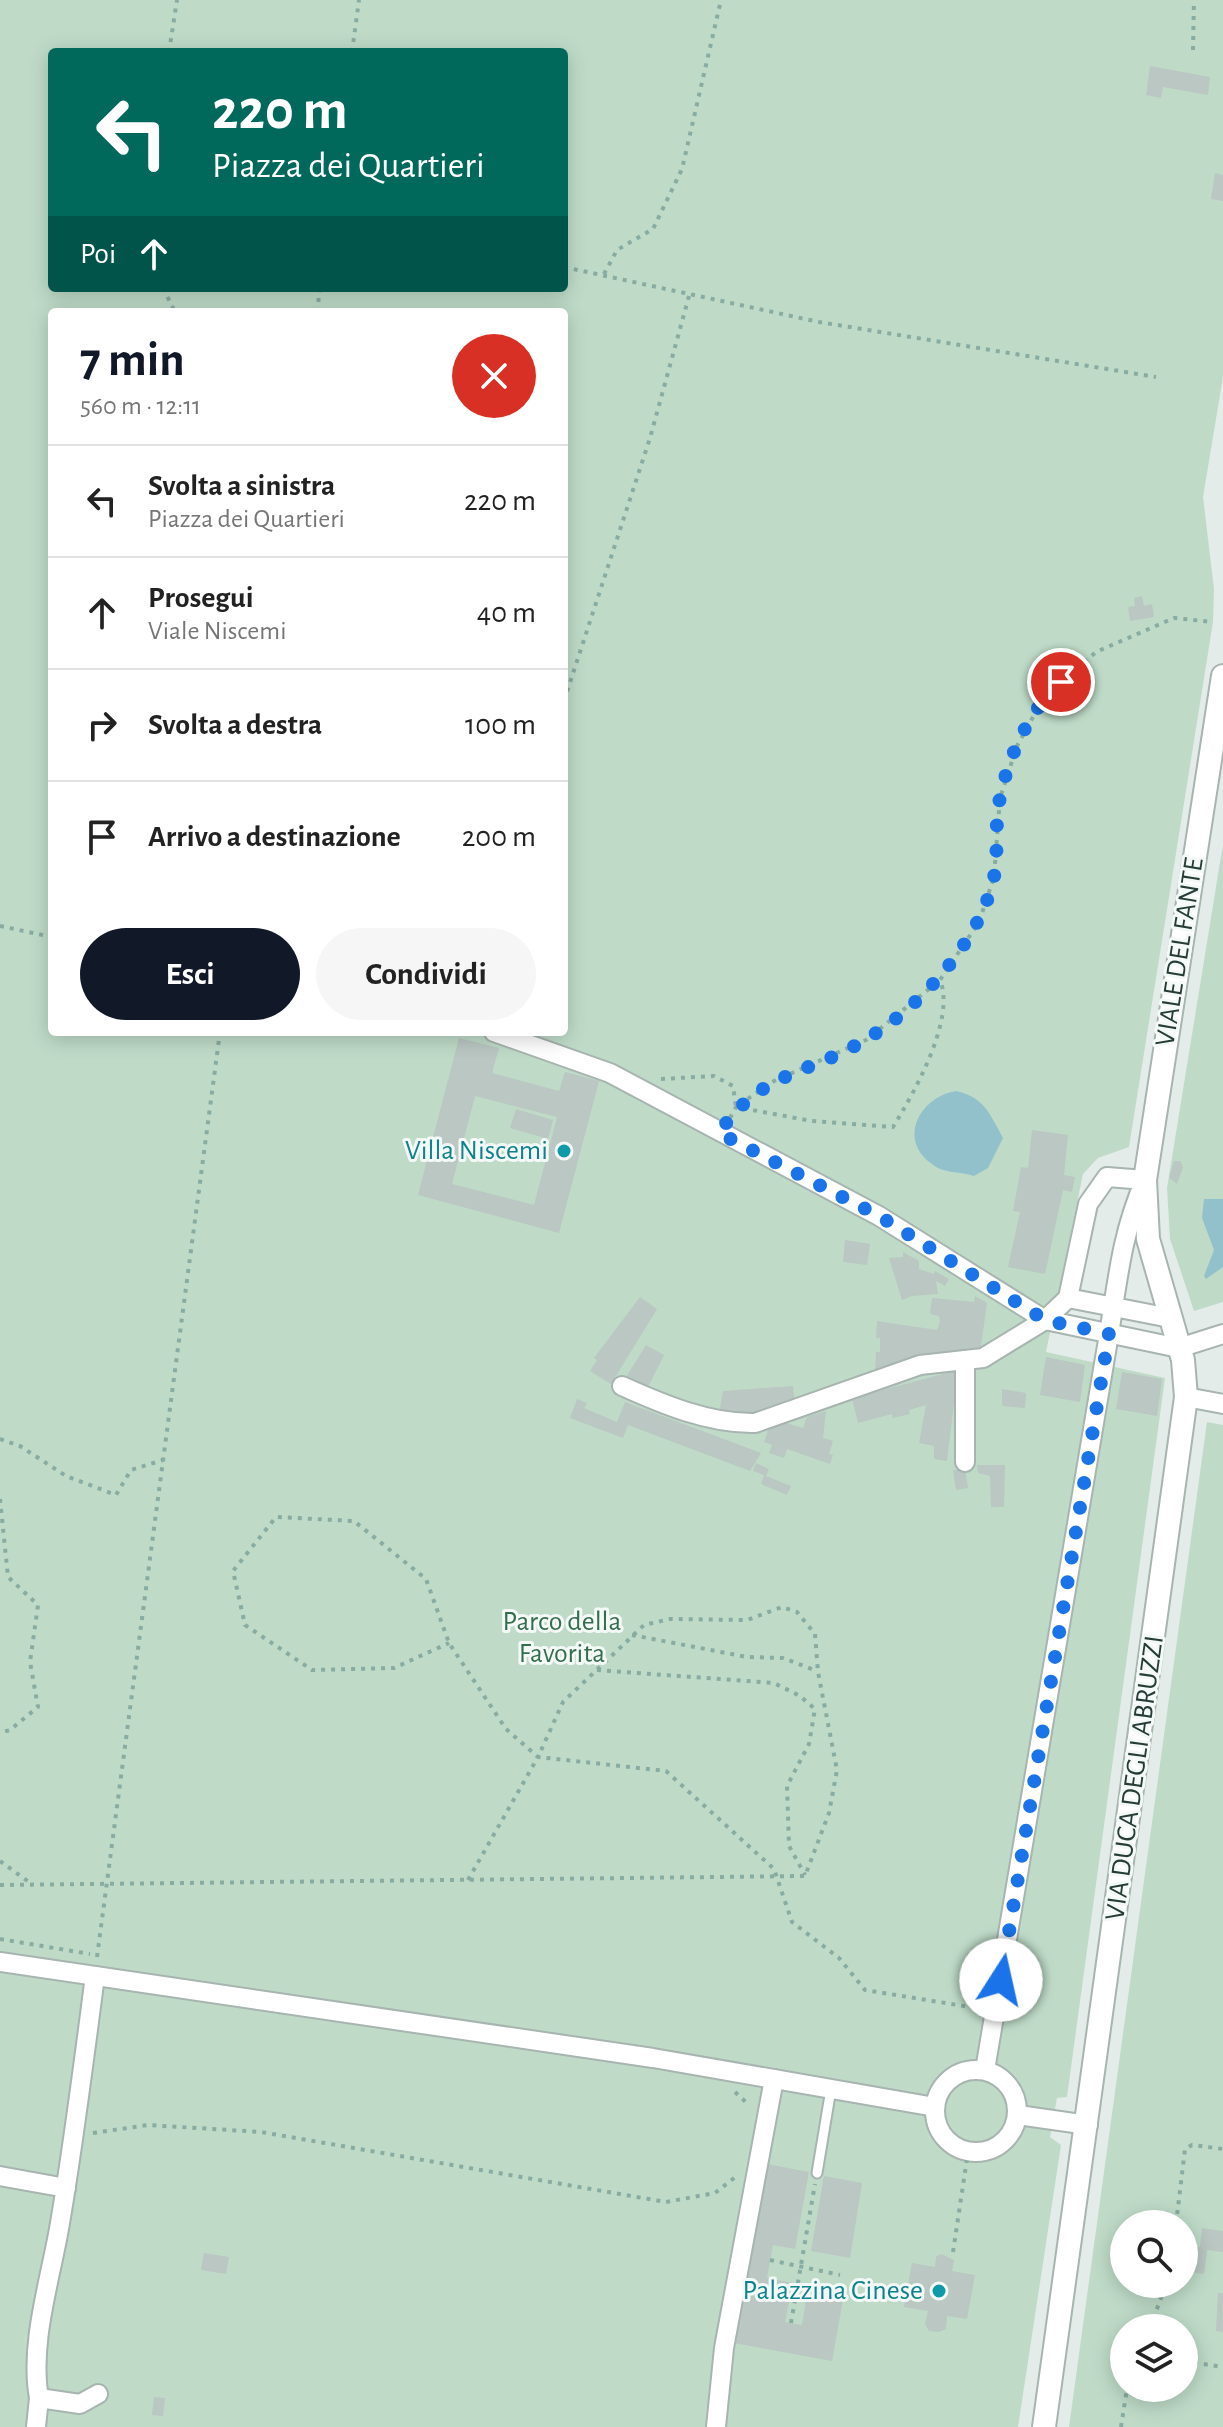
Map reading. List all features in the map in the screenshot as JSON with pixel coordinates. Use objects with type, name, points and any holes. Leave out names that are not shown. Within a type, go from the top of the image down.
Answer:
[{"type":"street","name":"VIALE DEL FANTE","points":[[1151,1132],[1223,676]]},
{"type":"street","points":[[505,1036],[610,1073],[879,1216],[1045,1320],[1179,1348],[1223,1334]]},
{"type":"street","name":"VIA DUCA DEGLI ABRUZZI","points":[[1044,2427],[1186,1397],[1179,1348],[1148,1239],[1145,1180],[1151,1132]]},
{"type":"street","points":[[622,1386],[666,1406],[740,1423],[755,1423],[920,1365],[983,1358],[1045,1320],[1068,1298],[1088,1204],[1107,1177],[1145,1180],[1126,1223],[985,2070]]},
{"type":"street","points":[[1068,1298],[1170,1318]]},
{"type":"street","points":[[965,1360],[965,1462]]},
{"type":"street","points":[[1186,1397],[1223,1404]]},
{"type":"street","points":[[0,1962],[653,2058],[935,2107]]},
{"type":"street","points":[[36,2427],[39,2346],[74,2136],[95,1976]]},
{"type":"street","points":[[985,2070],[1006,2082],[1013,2092],[1018,2115],[1010,2137],[1001,2145],[991,2151],[968,2152],[956,2148],[939,2130],[935,2107],[947,2082],[958,2074],[985,2070]]},
{"type":"street","points":[[716,2427],[724,2348],[774,2079]]},
{"type":"street","points":[[1018,2115],[1088,2125]]},
{"type":"street","points":[[0,2176],[66,2188]]},
{"type":"street","points":[[39,2398],[80,2404],[98,2394]]},
{"type":"lane","points":[[817,2173],[831,2089]]},
{"type":"path","points":[[170,48],[177,0]]},
{"type":"path","points":[[353,48],[359,0]]},
{"type":"path","points":[[604,274],[617,250],[653,229],[673,191],[682,169],[721,0]]},
{"type":"path","points":[[1193,50],[1194,0]]},
{"type":"path","points":[[568,268],[689,296],[922,340],[1156,377]]},
{"type":"path","points":[[568,689],[650,438],[689,296]]},
{"type":"path","points":[[719,1133],[736,1107],[774,1081],[866,1040],[940,980],[979,922],[994,877],[1000,798],[1017,746],[1044,697],[1096,652],[1174,618],[1213,622]]},
{"type":"path","points":[[0,926],[48,936]]},
{"type":"path","points":[[736,1107],[812,1121],[893,1127],[924,1077],[946,995],[940,980]]},
{"type":"path","points":[[95,1976],[219,1036]]},
{"type":"path","points":[[653,1080],[714,1076],[733,1086],[736,1107]]},
{"type":"path","points":[[0,1439],[20,1446],[66,1476],[116,1495],[131,1470],[163,1460]]},
{"type":"path","points":[[0,1499],[8,1553],[8,1577],[38,1605],[30,1662],[38,1707],[10,1730],[0,1733]]},
{"type":"path","points":[[449,1643],[394,1668],[312,1670],[245,1625],[233,1571],[276,1517],[354,1521],[426,1579],[449,1643],[506,1729],[538,1757],[666,1771],[774,1869],[792,1922],[839,1958],[865,1990],[996,2011]]},
{"type":"path","points":[[0,1554],[8,1553]]},
{"type":"path","points":[[468,1880],[538,1757],[563,1702],[632,1635],[644,1625],[670,1619],[747,1620],[782,1607],[797,1612],[815,1634],[818,1672],[837,1770],[829,1813],[805,1876]]},
{"type":"path","points":[[632,1635],[747,1657],[783,1658],[818,1672]]},
{"type":"path","points":[[594,1670],[774,1683],[800,1696],[815,1709],[809,1744],[787,1786],[789,1846],[805,1876]]},
{"type":"path","points":[[0,1861],[33,1885]]},
{"type":"path","points":[[0,1885],[805,1876]]},
{"type":"path","points":[[734,2090],[752,2107]]},
{"type":"path","points":[[74,2136],[148,2125],[261,2132],[666,2202],[715,2193],[738,2174],[744,2164]]},
{"type":"path","points":[[1178,2210],[1185,2149],[1192,2145],[1223,2149]]},
{"type":"path","points":[[953,2252],[968,2152]]},
{"type":"path","points":[[791,2323],[817,2173]]},
{"type":"path","points":[[770,2260],[840,2275]]},
{"type":"path","points":[[1198,2363],[1223,2367]]},
{"type":"path","points":[[1121,2427],[1125,2402]]},
{"type":"green space","name":"Parco della Favorita","points":[[0,0],[1223,0],[1223,377],[1203,497],[1214,589],[1213,622],[1129,1147],[1098,1158],[1083,1174],[1046,1352],[1165,1378],[1067,2097],[1057,2098],[1050,2137],[1061,2145],[1018,2427],[0,2427]]},
{"type":"green space","points":[[1223,844],[1223,1302],[1194,1311],[1170,1239],[1167,1188]]},
{"type":"green space","points":[[1207,1422],[1223,1425],[1223,2427],[1069,2427]]},
{"type":"water","points":[[956,1091],[980,1102],[1003,1138],[988,1168],[974,1176],[937,1167],[922,1154],[916,1143],[917,1120],[923,1110],[932,1101]]},
{"type":"water","points":[[1204,1199],[1223,1199],[1223,1267],[1206,1279],[1204,1276],[1214,1250],[1202,1218]]},
{"type":"building","points":[[1150,66],[1210,77],[1208,95],[1163,87],[1161,98],[1146,95]]},
{"type":"building","points":[[1215,173],[1223,175],[1223,201],[1211,199]]},
{"type":"building","points":[[1142,596],[1144,606],[1152,604],[1154,617],[1130,621],[1128,607],[1135,606],[1134,598]]},
{"type":"building","name":"Villa Niscemi","points":[[459,1038],[499,1048],[492,1073],[559,1091],[565,1072],[599,1081],[559,1233],[418,1195]],"holes":[[[475,1096],[557,1117],[534,1205],[452,1184]]]},
{"type":"building","points":[[516,1109],[553,1120],[548,1139],[510,1128]]},
{"type":"building","points":[[1032,1130],[1068,1135],[1064,1175],[1075,1177],[1072,1192],[1063,1190],[1045,1274],[1008,1267],[1020,1212],[1013,1211],[1021,1167],[1028,1168]]},
{"type":"building","points":[[1174,1161],[1180,1161],[1183,1167],[1177,1184],[1169,1178]]},
{"type":"building","points":[[845,1240],[870,1244],[867,1265],[843,1262]]},
{"type":"building","points":[[903,1252],[919,1261],[919,1269],[934,1274],[935,1271],[949,1279],[945,1286],[936,1281],[938,1294],[902,1300],[889,1258],[903,1257]]},
{"type":"building","points":[[975,1296],[987,1303],[980,1353],[875,1377],[876,1352],[880,1352],[880,1338],[876,1338],[877,1321],[937,1330],[939,1316],[930,1314],[932,1298],[974,1302]]},
{"type":"building","points":[[640,1297],[657,1309],[611,1384],[590,1371],[597,1360],[594,1358]]},
{"type":"building","points":[[646,1345],[664,1355],[646,1391],[625,1379]]},
{"type":"building","points":[[1046,1357],[1085,1365],[1080,1402],[1040,1395]]},
{"type":"building","points":[[958,1370],[947,1461],[934,1459],[934,1446],[919,1443],[926,1405],[909,1410],[910,1414],[893,1418],[892,1414],[858,1423],[852,1398]]},
{"type":"building","points":[[1122,1372],[1162,1379],[1157,1416],[1116,1409]]},
{"type":"building","points":[[793,1386],[795,1406],[772,1415],[719,1414],[723,1391]]},
{"type":"building","points":[[1002,1389],[1026,1393],[1025,1408],[1002,1406]]},
{"type":"building","points":[[577,1399],[587,1403],[584,1408],[617,1422],[625,1402],[761,1453],[750,1471],[628,1425],[623,1438],[570,1418]]},
{"type":"building","points":[[826,1411],[823,1438],[833,1441],[830,1464],[787,1449],[784,1458],[769,1453],[772,1445],[764,1442],[770,1424],[786,1423],[803,1428],[807,1417]]},
{"type":"building","points":[[756,1463],[769,1469],[766,1476],[791,1486],[787,1495],[761,1484],[764,1475],[753,1471]]},
{"type":"building","points":[[977,1465],[1005,1465],[1004,1507],[991,1507],[990,1476],[978,1473]]},
{"type":"building","points":[[965,1468],[968,1488],[956,1490],[953,1470]]},
{"type":"building","points":[[767,2164],[809,2172],[795,2249],[773,2245],[767,2278],[793,2283],[785,2322],[802,2325],[808,2288],[844,2294],[832,2361],[734,2343]]},
{"type":"building","points":[[824,2176],[862,2183],[850,2258],[811,2251]]},
{"type":"building","points":[[1202,2228],[1223,2231],[1223,2252],[1207,2250],[1204,2274],[1198,2273]]},
{"type":"building","points":[[204,2253],[229,2257],[226,2274],[201,2270]]},
{"type":"building","name":"Palazzina Cinese","points":[[941,2254],[954,2260],[952,2271],[975,2275],[967,2319],[947,2316],[946,2329],[939,2332],[929,2331],[925,2324],[928,2311],[904,2307],[912,2263],[935,2267],[936,2257]]},
{"type":"building","points":[[1218,2293],[1223,2293],[1223,2332],[1216,2331]]},
{"type":"building","points":[[154,2397],[165,2398],[163,2416],[152,2415]]},
{"type":"place","name":"Villa Niscemi","points":[[564,1151]]},
{"type":"place","name":"Palazzina Cinese","points":[[939,2291]]},
{"type":"route","points":[[1001,1980],[1109,1334],[1045,1320],[879,1216],[719,1133],[736,1107],[774,1081],[866,1040],[940,980],[979,922],[994,877],[1000,798],[1017,746],[1044,697],[1061,682]]}]
